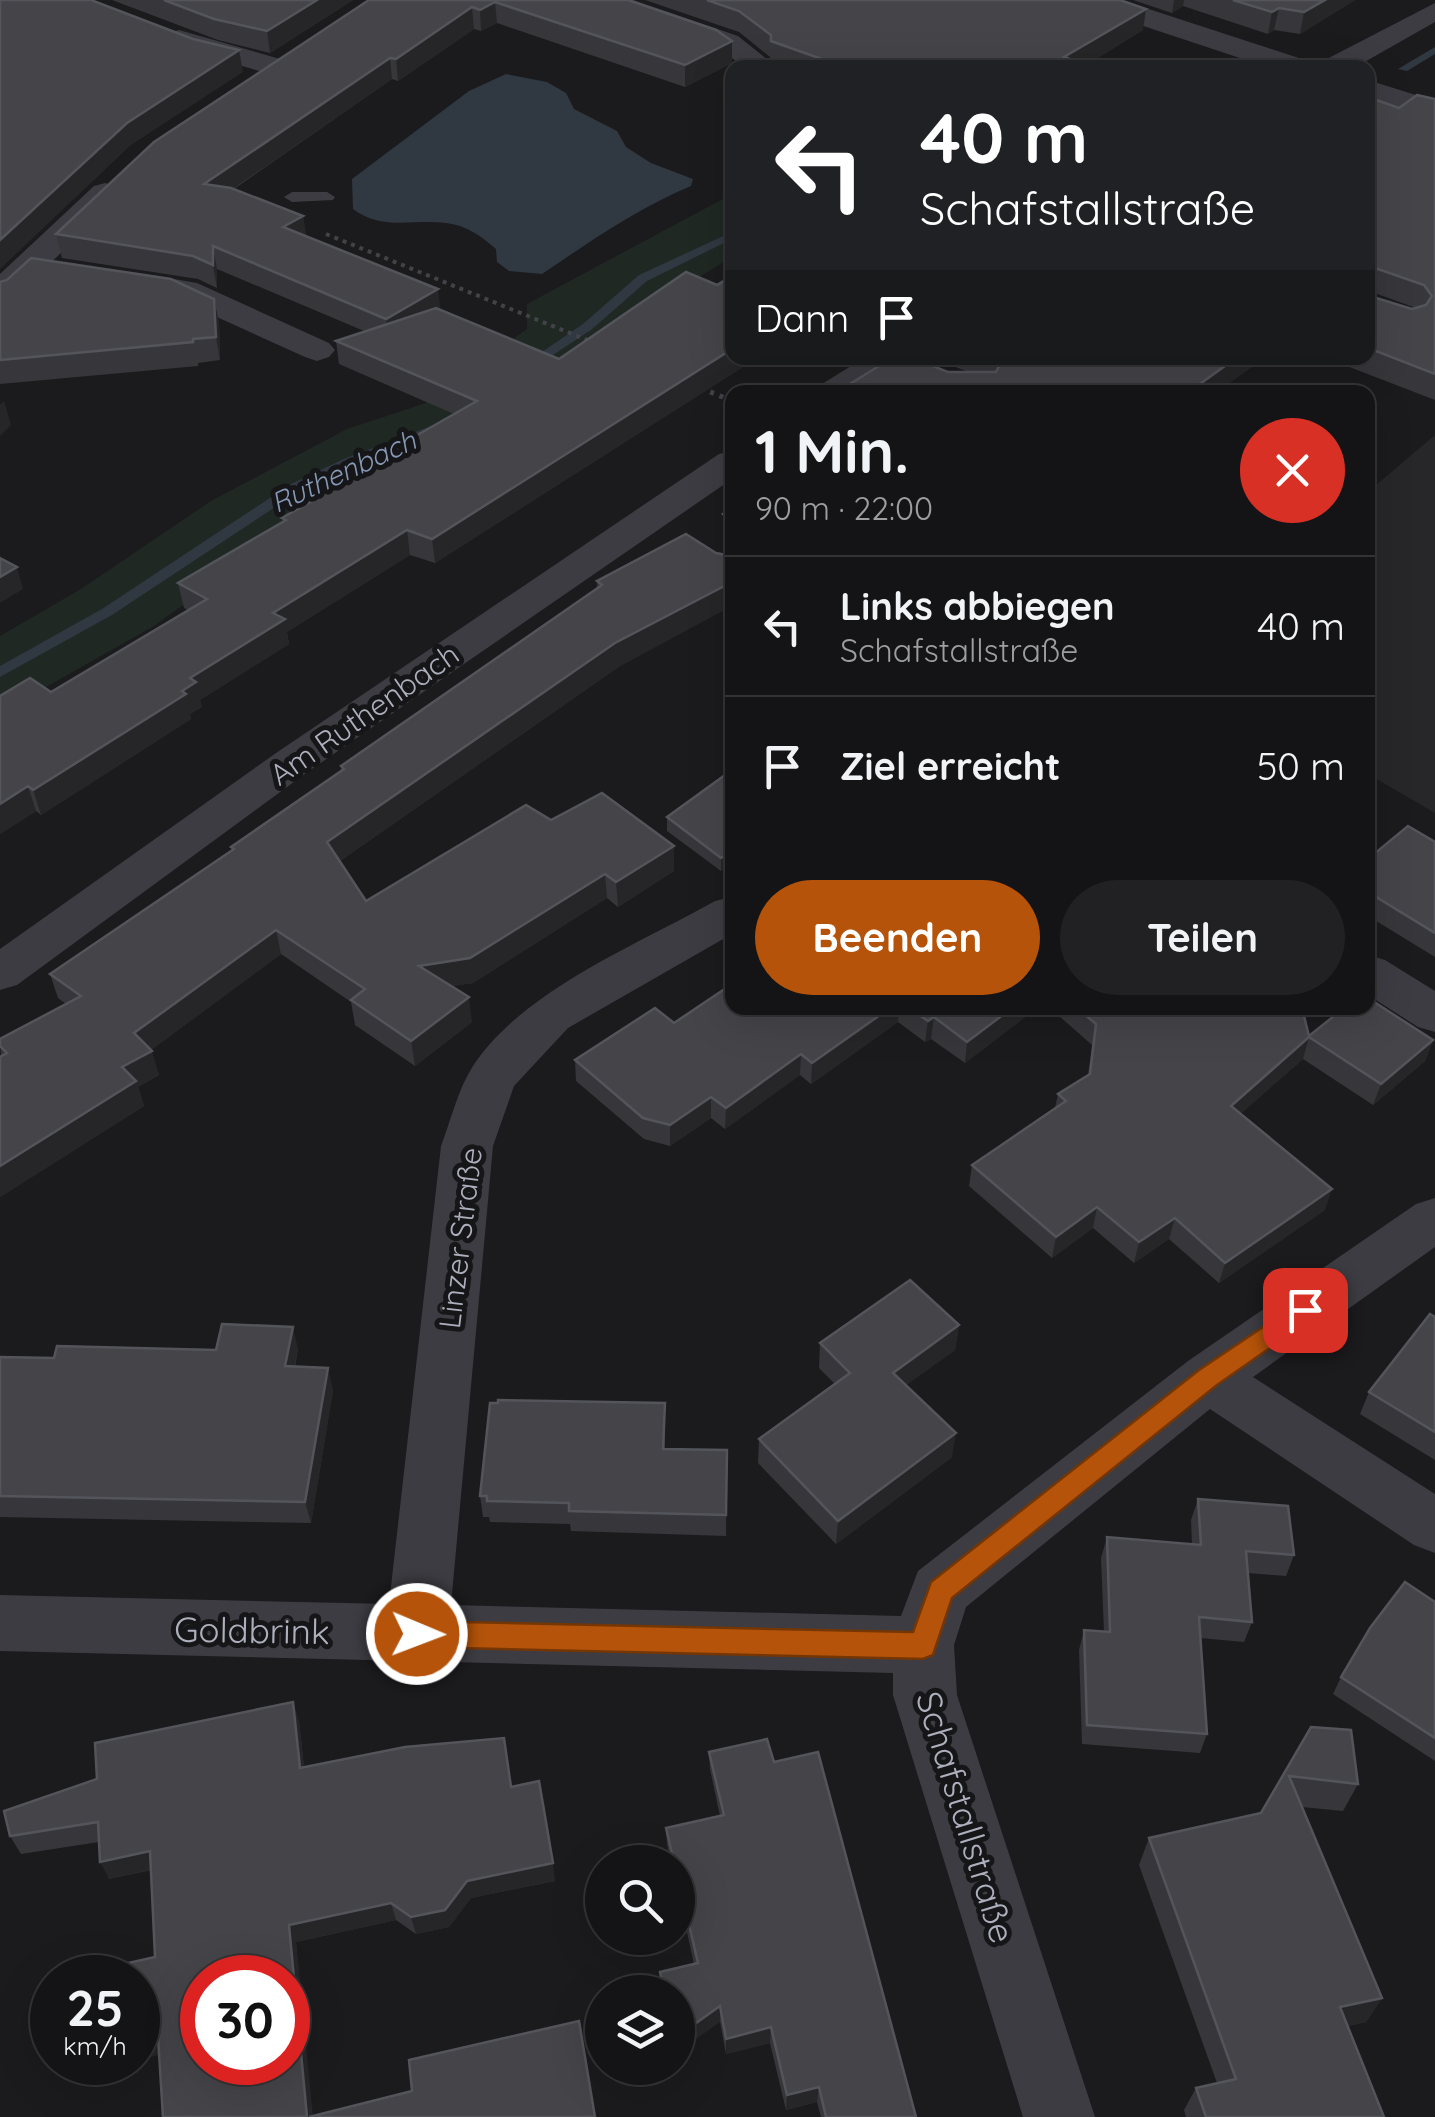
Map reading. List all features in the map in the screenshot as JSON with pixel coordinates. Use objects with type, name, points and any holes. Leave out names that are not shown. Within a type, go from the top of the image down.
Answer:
[{"type":"street","points":[[606,0],[728,42],[753,60]]},
{"type":"street","points":[[1093,0],[1277,60]]},
{"type":"street","points":[[1346,60],[1435,11]]},
{"type":"street","points":[[154,30],[208,50],[285,62],[248,87]]},
{"type":"street","points":[[1375,91],[1435,111]]},
{"type":"street","points":[[0,293],[132,168]]},
{"type":"street","points":[[28,266],[67,272]]},
{"type":"street","points":[[126,281],[185,290],[316,350]]},
{"type":"street","points":[[846,385],[876,365]]},
{"type":"street","name":"Am Ruthenbach","points":[[0,973],[291,763],[670,526],[725,469]]},
{"type":"street","name":"Linzer Straße","points":[[417,1634],[467,1146],[492,1077],[552,1015],[725,917]]},
{"type":"street","points":[[1375,976],[1435,1014]]},
{"type":"street","name":"Schafstallstraße","points":[[1058,2117],[924,1696],[923,1646],[940,1591],[1208,1378],[1435,1219]]},
{"type":"street","points":[[1208,1378],[1435,1526]]},
{"type":"street","name":"Goldbrink","points":[[0,1623],[923,1646]]},
{"type":"lane","points":[[292,197],[327,197]]},
{"type":"path","points":[[292,197],[300,224],[607,348]]},
{"type":"path","points":[[696,386],[725,398]]},
{"type":"shaded area","points":[[506,74],[547,82],[566,93],[574,109],[617,131],[626,147],[651,163],[693,179],[691,186],[633,215],[542,274],[509,271],[497,262],[496,249],[460,226],[386,222],[353,209],[352,179],[469,91]]},
{"type":"shaded area","points":[[725,198],[725,261],[289,528],[154,626],[0,713],[0,636],[81,589],[211,501],[347,429],[426,403],[527,329],[527,304]]},
{"type":"shaded area","points":[[1435,435],[1435,813],[1375,778],[1375,486]]},
{"type":"building","points":[[0,0],[91,0],[193,39],[239,50],[127,123],[0,240]]},
{"type":"building","points":[[164,0],[317,0],[267,31],[214,19]]},
{"type":"building","points":[[369,0],[628,0],[716,30],[732,41],[685,65],[495,2],[480,10],[472,7],[204,184],[231,188],[303,216],[283,227],[438,289],[386,319],[213,246],[213,265],[193,256],[56,234],[154,142]]},
{"type":"building","points":[[707,0],[1120,0],[1146,9],[1064,57],[1072,60],[824,60],[771,41],[771,35],[739,11]]},
{"type":"building","points":[[1233,0],[1325,0],[1304,12],[1279,8],[1272,12]]},
{"type":"building","points":[[1417,95],[1435,99],[1435,374],[1375,351],[1375,298],[1412,309],[1426,305],[1432,296],[1424,285],[1375,268],[1375,99],[1399,108]]},
{"type":"building","points":[[31,258],[171,279],[214,299],[216,337],[0,360],[0,282]]},
{"type":"building","points":[[686,272],[717,285],[725,280],[725,353],[432,539],[407,530],[273,613],[285,619],[190,678],[196,682],[182,691],[186,694],[33,790],[28,786],[0,804],[0,696],[30,678],[51,692],[207,599],[178,583],[286,520],[282,518],[312,501],[307,498],[477,401],[336,341],[436,308],[559,359]]},
{"type":"building","points":[[881,365],[996,372],[998,365],[1226,365],[1203,385],[848,385]]},
{"type":"building","points":[[686,534],[725,555],[725,586],[615,643],[327,842],[366,901],[526,805],[551,820],[602,793],[674,846],[616,882],[605,874],[470,958],[419,966],[469,997],[411,1041],[351,1000],[365,989],[276,930],[134,1033],[152,1051],[122,1067],[136,1081],[0,1166],[0,1057],[7,1053],[0,1046],[0,1039],[81,996],[50,974],[234,849],[231,847],[344,769],[341,766],[602,585],[597,581]]},
{"type":"building","points":[[0,558],[17,567],[0,577]]},
{"type":"building","points":[[725,775],[725,855],[721,858],[667,817]]},
{"type":"building","points":[[1408,826],[1435,842],[1435,933],[1375,896],[1375,853]]},
{"type":"building","points":[[725,989],[725,1015],[880,1015],[812,1063],[801,1054],[726,1108],[711,1097],[670,1125],[643,1118],[575,1060],[655,1008],[674,1023]]},
{"type":"building","points":[[1375,1003],[1433,1040],[1381,1084],[1309,1037],[1231,1106],[1332,1189],[1225,1263],[1175,1218],[1139,1242],[1097,1207],[1056,1237],[972,1165],[1066,1101],[1058,1094],[1090,1074],[1096,1024],[1085,1015],[1304,1015],[1309,1036],[1335,1015],[1375,1015]]},
{"type":"building","points":[[919,1015],[1003,1015],[967,1042],[934,1017],[928,1021]]},
{"type":"building","points":[[910,1280],[959,1325],[893,1373],[956,1433],[838,1521],[759,1439],[850,1373],[820,1343]]},
{"type":"building","points":[[1430,1314],[1435,1317],[1435,1432],[1369,1392]]},
{"type":"building","points":[[222,1324],[293,1327],[285,1366],[328,1368],[305,1502],[0,1496],[0,1357],[54,1358],[57,1346],[216,1350]]},
{"type":"building","points":[[490,1403],[665,1403],[663,1449],[727,1450],[726,1515],[569,1511],[569,1503],[487,1501],[487,1496],[480,1496]]},
{"type":"building","points":[[1198,1499],[1288,1506],[1294,1555],[1246,1551],[1252,1622],[1199,1617],[1207,1734],[1087,1725],[1084,1630],[1110,1632],[1107,1537],[1201,1545]]},
{"type":"building","points":[[1405,1582],[1435,1602],[1435,1738],[1341,1677],[1370,1628]]},
{"type":"building","points":[[293,1702],[300,1768],[405,1747],[504,1738],[511,1787],[539,1781],[553,1863],[467,1881],[445,1910],[411,1917],[391,1903],[289,1925],[292,1955],[180,1955],[180,2085],[304,2085],[307,2117],[163,2117],[160,1955],[155,1955],[150,1851],[100,1862],[98,1822],[10,1836],[4,1811],[97,1779],[95,1743]]},
{"type":"building","points":[[1311,1727],[1351,1730],[1358,1784],[1289,1776],[1382,1998],[1340,2007],[1384,2117],[1206,2117],[1196,2088],[1236,2079],[1149,1838],[1261,1813]]},
{"type":"building","points":[[767,1739],[774,1762],[818,1752],[916,2117],[826,2117],[819,2087],[787,2095],[771,2027],[726,2039],[720,2006],[695,2024],[695,1975],[661,1975],[660,1972],[698,1963],[695,1845],[670,1845],[666,1828],[724,1815],[709,1752]]},
{"type":"building","points":[[579,2021],[585,2085],[590,2085],[595,2117],[309,2117],[412,2091],[409,2060]]},
{"type":"waterway","name":"Ruthenbach","points":[[1403,69],[1435,50]]},
{"type":"waterway","name":"Ruthenbach","points":[[526,367],[587,327],[643,278],[725,238]]},
{"type":"waterway","name":"Ruthenbach","points":[[0,672],[107,612],[296,487],[434,429]]},
{"type":"route","points":[[417,1634],[923,1646],[940,1591],[1208,1378],[1305,1310]]}]
